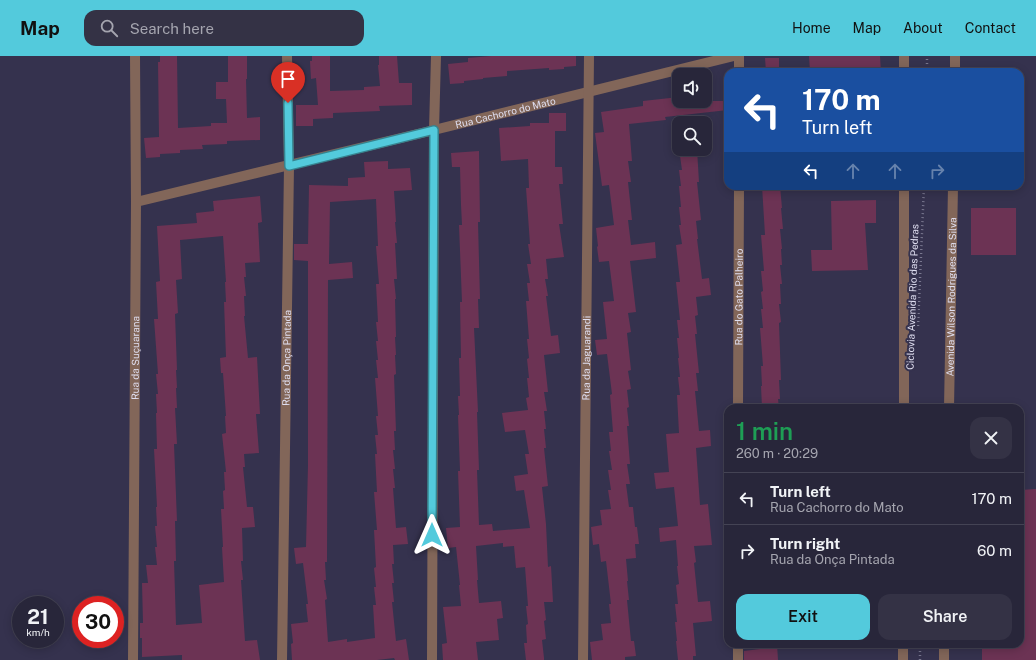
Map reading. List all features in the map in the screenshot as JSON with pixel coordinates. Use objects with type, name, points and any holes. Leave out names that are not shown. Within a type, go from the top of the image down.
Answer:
[{"type":"street","name":"Rua da Suçuarana","points":[[133,660],[136,202],[135,56]]},
{"type":"street","name":"Rua da Onça Pintada","points":[[282,660],[289,166],[287,56]]},
{"type":"street","points":[[432,660],[434,130],[436,56]]},
{"type":"street","name":"Rua da Jaguarandi","points":[[584,660],[589,56]]},
{"type":"street","name":"Rua Cachorro do Mato","points":[[136,202],[289,166],[734,56]]},
{"type":"street","points":[[739,56],[739,68]]},
{"type":"street","points":[[904,56],[904,68]]},
{"type":"street","points":[[955,56],[955,68]]},
{"type":"street","name":"Rua do Gato Palheiro","points":[[738,404],[739,190]]},
{"type":"street","points":[[904,190],[904,404]]},
{"type":"street","name":"Avenida Wilson Rodrigues da Silva","points":[[948,404],[953,190]]},
{"type":"street","points":[[738,648],[738,660]]},
{"type":"street","points":[[903,648],[903,660]]},
{"type":"street","points":[[944,648],[944,660]]},
{"type":"path","points":[[927,56],[927,68]]},
{"type":"path","name":"Ciclovia Avenida Rio das Pedras","points":[[918,329],[924,190]]},
{"type":"path","points":[[920,648],[920,660]]},
{"type":"building","points":[[160,56],[177,56],[178,128],[211,126],[211,123],[227,123],[226,99],[216,99],[216,82],[228,82],[228,56],[247,56],[247,118],[260,117],[260,140],[227,141],[227,144],[202,145],[203,149],[180,150],[180,153],[160,154],[160,157],[146,158],[144,138],[159,137],[158,62],[160,62]]},
{"type":"building","points":[[312,56],[330,56],[330,91],[364,90],[364,87],[380,86],[378,65],[379,56],[397,56],[399,83],[412,83],[412,105],[379,106],[380,111],[333,113],[333,118],[313,119],[313,126],[296,126],[296,105],[318,105],[316,78],[311,79],[310,61],[312,61]]},
{"type":"building","points":[[491,56],[576,56],[576,66],[564,67],[564,69],[549,70],[549,68],[507,71],[507,76],[483,78],[464,81],[464,83],[450,84],[448,64],[468,62],[468,58]]},
{"type":"building","points":[[809,56],[880,56],[881,68],[810,68]]},
{"type":"building","points":[[765,58],[779,58],[779,68],[766,68]]},
{"type":"building","points":[[672,98],[672,108],[712,108],[712,101],[724,101],[724,110],[672,116],[665,117],[666,120],[629,124],[632,161],[628,161],[631,182],[628,182],[632,220],[628,220],[631,245],[655,242],[656,258],[630,261],[636,312],[628,313],[631,332],[627,333],[631,370],[628,371],[631,389],[627,390],[629,426],[627,426],[630,464],[627,464],[630,484],[626,484],[629,507],[633,507],[635,527],[637,527],[639,544],[635,544],[636,558],[626,559],[629,600],[627,600],[631,641],[634,641],[636,656],[625,657],[625,660],[592,660],[590,642],[603,640],[601,624],[611,623],[609,604],[611,604],[606,561],[601,562],[599,544],[593,545],[591,527],[602,525],[600,510],[611,509],[608,490],[611,490],[608,470],[612,470],[609,451],[611,451],[609,432],[613,432],[610,395],[612,394],[607,354],[597,355],[595,340],[607,339],[603,302],[614,301],[609,261],[599,262],[597,247],[596,228],[614,225],[609,185],[602,186],[595,133],[604,132],[601,112],[643,106],[643,101]]},
{"type":"building","points":[[549,113],[566,113],[566,131],[555,131],[555,167],[562,167],[563,184],[559,184],[563,224],[559,224],[564,257],[546,259],[548,279],[545,279],[548,296],[546,296],[551,336],[558,335],[560,353],[544,355],[548,392],[544,392],[547,411],[544,411],[546,448],[544,448],[548,486],[542,487],[546,524],[548,567],[551,566],[553,602],[544,602],[546,639],[542,640],[544,660],[526,660],[524,643],[527,643],[526,625],[528,624],[526,606],[528,606],[525,567],[516,568],[514,546],[503,547],[503,543],[476,546],[479,603],[501,601],[503,618],[497,619],[499,640],[476,642],[478,660],[443,660],[442,644],[447,643],[443,607],[461,606],[456,547],[448,548],[446,528],[460,527],[458,396],[460,396],[459,358],[461,358],[460,302],[462,302],[459,225],[462,225],[460,167],[452,167],[451,153],[479,151],[480,222],[478,222],[480,299],[478,299],[479,328],[474,328],[478,412],[479,470],[477,470],[479,525],[492,524],[493,531],[530,528],[524,490],[516,491],[514,476],[528,474],[525,454],[529,454],[525,430],[505,432],[502,413],[528,410],[526,398],[529,397],[527,359],[529,358],[527,339],[529,339],[526,301],[529,301],[527,283],[530,283],[527,264],[531,264],[528,244],[530,244],[526,188],[529,188],[528,159],[501,161],[499,128],[530,126],[530,123],[549,123]]},
{"type":"building","points":[[680,156],[697,156],[699,182],[697,182],[701,220],[696,221],[697,239],[702,279],[709,278],[711,295],[696,297],[698,315],[695,316],[697,334],[695,334],[699,373],[696,373],[698,391],[695,391],[699,431],[710,430],[711,446],[696,448],[700,505],[708,504],[712,545],[694,546],[696,562],[694,563],[698,602],[710,601],[712,621],[693,623],[696,656],[693,656],[693,660],[678,660],[675,622],[677,622],[675,604],[678,604],[676,585],[679,584],[676,540],[660,542],[659,528],[678,526],[674,487],[656,489],[654,473],[669,472],[666,434],[679,433],[677,395],[680,395],[678,377],[680,377],[677,320],[680,320],[676,282],[680,282],[676,245],[682,244],[679,225],[681,225],[679,207],[681,207],[679,186],[681,186],[679,170],[682,170]]},
{"type":"building","points":[[388,161],[388,169],[410,168],[412,190],[394,191],[397,243],[395,243],[397,279],[394,279],[396,299],[396,374],[394,375],[396,431],[394,431],[395,450],[393,450],[395,488],[393,488],[396,528],[406,527],[408,544],[393,545],[394,564],[392,564],[394,583],[392,583],[394,602],[392,602],[396,641],[406,639],[409,660],[395,660],[394,658],[377,660],[292,660],[291,644],[293,643],[291,624],[308,622],[306,604],[308,604],[303,563],[296,564],[294,548],[306,547],[308,465],[308,261],[294,260],[294,244],[308,244],[309,185],[348,186],[348,178],[365,177],[364,162]],"holes":[[[376,199],[378,246],[376,246],[379,284],[376,284],[378,322],[376,322],[378,341],[376,341],[378,360],[376,360],[378,378],[375,378],[378,435],[375,435],[377,454],[375,454],[377,492],[374,492],[377,530],[374,530],[376,567],[374,568],[376,587],[374,587],[376,605],[373,605],[375,638],[347,642],[347,639],[328,642],[325,600],[327,599],[324,580],[326,580],[325,562],[327,562],[328,280],[353,278],[352,262],[329,264],[330,202]]]},
{"type":"building","points":[[762,190],[780,190],[783,229],[780,229],[782,265],[780,265],[782,284],[780,284],[781,304],[779,304],[781,322],[779,323],[781,380],[779,380],[780,399],[778,399],[779,404],[762,404],[761,366],[763,366],[760,328],[763,328],[761,309],[763,309],[761,292],[763,291],[761,271],[764,271],[761,235],[765,235]]},
{"type":"building","points":[[260,196],[262,222],[258,223],[260,262],[245,263],[246,277],[244,277],[246,296],[244,296],[244,316],[248,358],[257,357],[260,414],[256,414],[259,453],[244,454],[245,467],[243,467],[247,507],[253,507],[255,527],[242,528],[243,561],[241,561],[243,580],[241,580],[245,641],[257,640],[260,660],[182,660],[182,655],[142,657],[140,623],[143,623],[142,583],[148,583],[146,565],[157,565],[155,547],[157,547],[155,526],[157,526],[157,507],[154,449],[157,449],[156,394],[158,394],[156,374],[158,374],[154,319],[158,319],[156,282],[160,281],[157,226],[197,223],[196,213],[214,211],[213,201]],"holes":[[[223,236],[226,302],[224,302],[226,357],[220,358],[221,373],[223,373],[226,416],[226,433],[222,434],[226,472],[224,472],[224,509],[221,509],[224,582],[199,585],[202,623],[176,625],[174,561],[176,561],[175,521],[177,521],[174,444],[177,444],[175,408],[177,408],[177,370],[175,314],[178,313],[176,280],[182,279],[180,240]]]},
{"type":"building","points":[[876,200],[876,223],[865,223],[868,270],[812,271],[811,250],[832,250],[831,201]]},
{"type":"building","points":[[971,208],[1016,208],[1016,255],[971,255]]},
{"type":"building","points":[[1036,489],[1036,660],[982,660],[982,648],[1024,648],[1024,490]]},
{"type":"building","points":[[777,648],[778,660],[744,660],[744,651]]},
{"type":"route","points":[[288,103],[289,166],[434,130],[432,535]]}]
